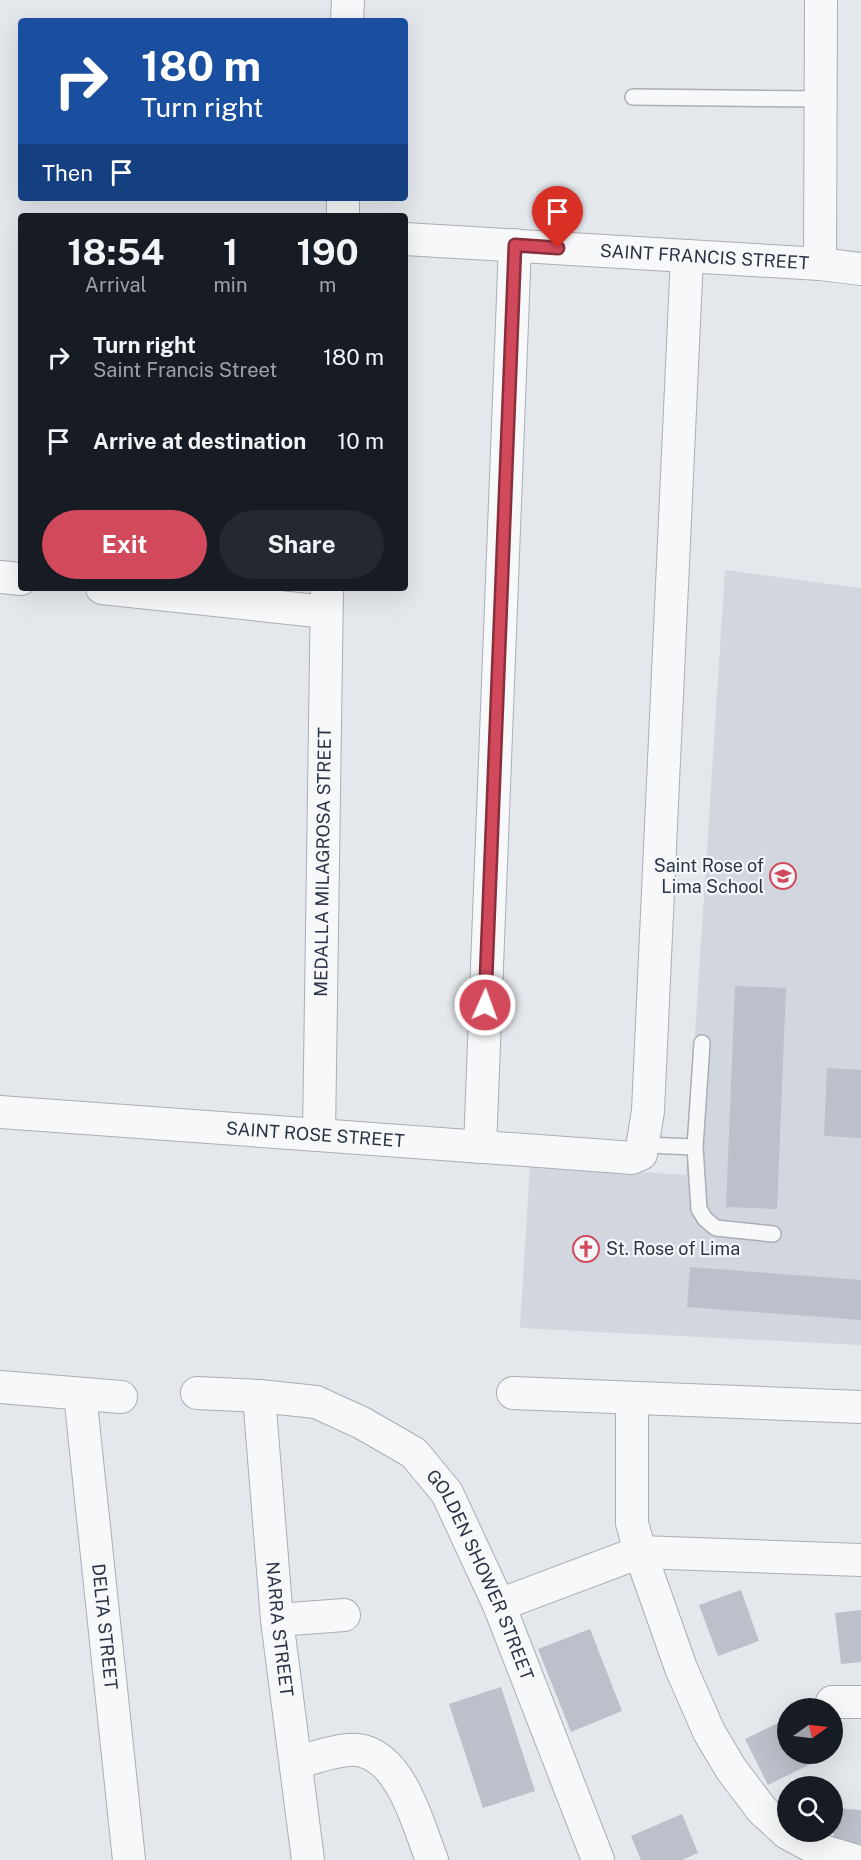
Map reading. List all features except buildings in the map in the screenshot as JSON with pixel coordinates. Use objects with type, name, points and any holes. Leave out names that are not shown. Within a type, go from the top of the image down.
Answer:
[{"type":"street","points":[[347,18],[348,0]]},
{"type":"street","points":[[820,264],[821,0]]},
{"type":"street","name":"SAINT FRANCIS STREET","points":[[408,239],[820,264],[861,269]]},
{"type":"street","points":[[480,1147],[515,245]]},
{"type":"street","points":[[638,1152],[648,1111],[687,256]]},
{"type":"street","points":[[0,577],[18,579]]},
{"type":"street","points":[[158,591],[326,600]]},
{"type":"street","name":"MEDALLA MILAGROSA STREET","points":[[319,1135],[326,600]]},
{"type":"street","name":"SAINT ROSE STREET","points":[[0,1112],[480,1147],[638,1152]]},
{"type":"street","points":[[0,1387],[121,1397]]},
{"type":"street","name":"GOLDEN SHOWER STREET","points":[[197,1393],[316,1402],[362,1423],[414,1453],[447,1493],[500,1605],[598,1860]]},
{"type":"street","points":[[513,1393],[861,1407]]},
{"type":"street","name":"DELTA STREET","points":[[80,1394],[129,1860]]},
{"type":"street","name":"NARRA STREET","points":[[259,1396],[277,1620],[308,1860]]},
{"type":"street","points":[[632,1398],[632,1523],[681,1668],[709,1732],[731,1769],[762,1810],[787,1833],[817,1849],[853,1860]]},
{"type":"street","points":[[500,1605],[640,1552],[861,1560]]},
{"type":"street","points":[[277,1620],[344,1615]]},
{"type":"street","points":[[296,1763],[353,1750],[362,1750],[375,1757],[392,1770],[402,1784],[432,1860]]},
{"type":"lane","points":[[633,97],[820,99]]},
{"type":"lane","points":[[702,1043],[695,1147],[699,1209],[705,1220],[716,1228],[772,1234]]},
{"type":"lane","points":[[638,1152],[695,1147]]},
{"type":"shaded area","name":"Saint Rose of Lima School","points":[[725,570],[861,588],[861,1345],[520,1328],[530,1165],[686,1175]]},
{"type":"place","name":"Saint Rose of Lima School","points":[[783,876]]},
{"type":"place","name":"St. Rose of Lima","points":[[586,1249]]},
{"type":"route","points":[[485,1005],[515,245],[558,248]]}]
